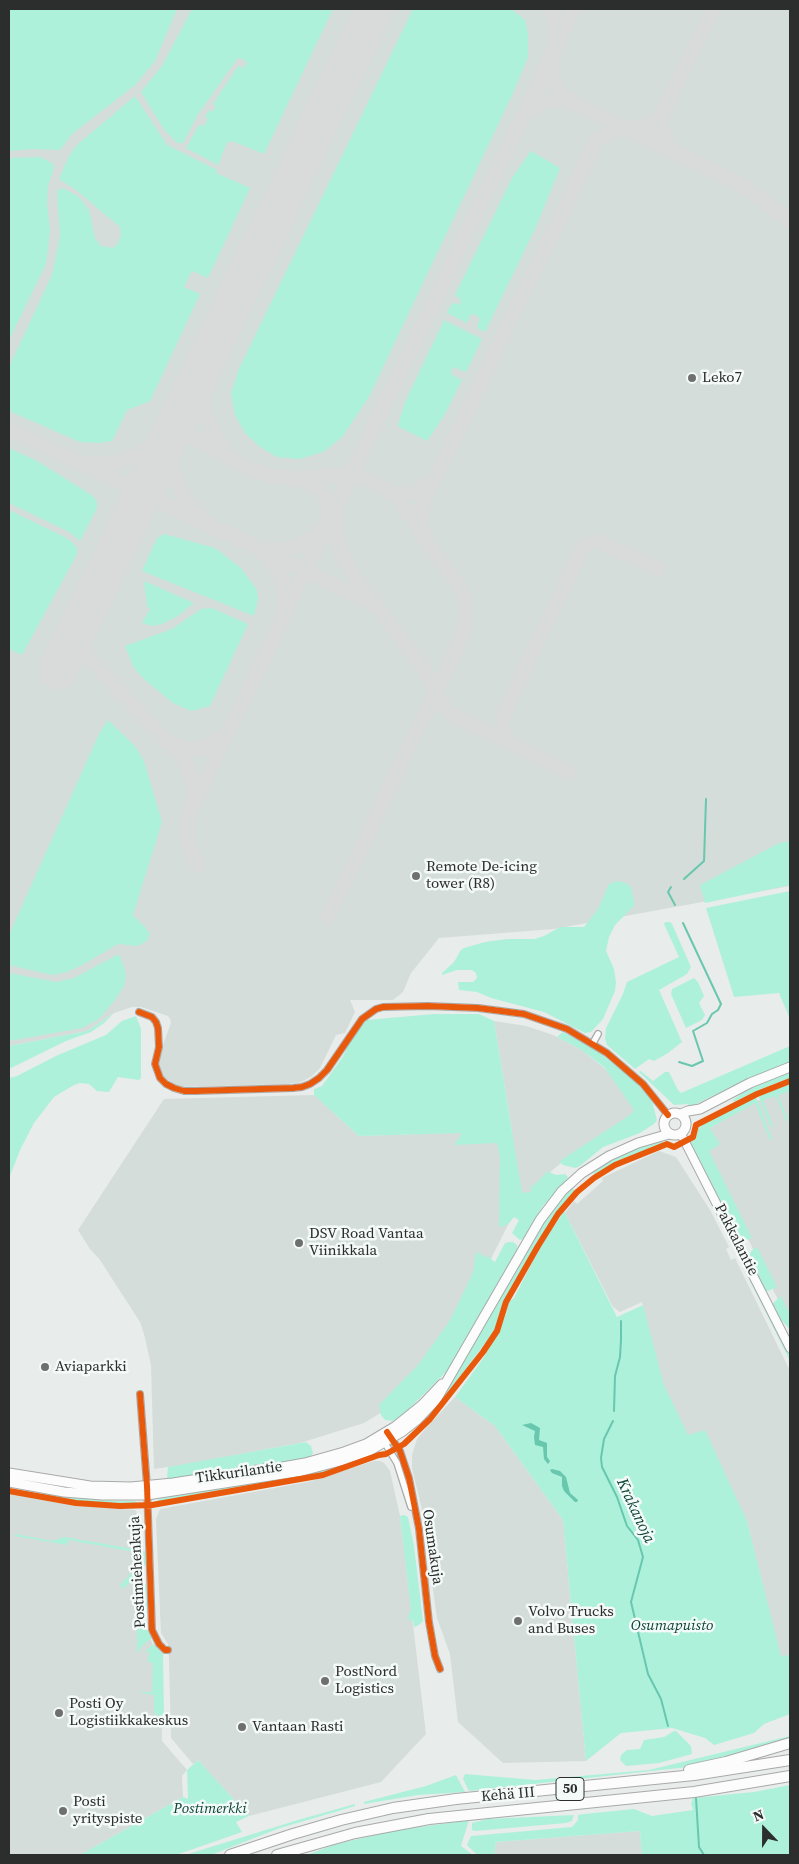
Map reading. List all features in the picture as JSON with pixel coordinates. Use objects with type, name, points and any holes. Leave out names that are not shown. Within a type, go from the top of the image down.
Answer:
[{"type":"highway","points":[[657,1779],[790,1743]]},
{"type":"highway","name":"Kehä III","points":[[230,1855],[341,1820],[393,1808],[456,1799],[737,1770],[790,1760]]},
{"type":"highway","name":"Kehä III","points":[[277,1855],[354,1833],[405,1823],[458,1815],[694,1792],[789,1777]]},
{"type":"main road","points":[[682,1114],[700,1109],[750,1083],[790,1067]]},
{"type":"main road","points":[[687,1124],[682,1114],[674,1112],[668,1114],[664,1125],[669,1134],[681,1134],[700,1109]]},
{"type":"main road","name":"Tikkurilantie","points":[[9,1482],[64,1492],[102,1495],[147,1490],[305,1463],[386,1437],[446,1381],[540,1220],[555,1199],[588,1169],[638,1142],[664,1125]]},
{"type":"main road","name":"Tikkurilantie","points":[[638,1142],[669,1134]]},
{"type":"main road","name":"Pakkalantie","points":[[681,1134],[790,1348]]},
{"type":"main road","name":"Tikkurilantie","points":[[9,1472],[90,1486],[147,1490]]},
{"type":"street","points":[[139,1012],[152,1017],[158,1028],[159,1047],[155,1064],[160,1078],[166,1084],[184,1091],[302,1087],[319,1078],[327,1070],[362,1019],[376,1009],[383,1007],[478,1008],[524,1014],[567,1029],[593,1043],[635,1076],[668,1114]]},
{"type":"street","points":[[593,1043],[598,1034]]},
{"type":"street","name":"Postimiehenkuja","points":[[140,1394],[147,1490],[152,1630],[159,1644],[165,1650],[168,1650]]},
{"type":"street","name":"Osumakuja","points":[[386,1437],[405,1464],[419,1529],[435,1656],[440,1669]]},
{"type":"shaded area","points":[[9,9],[790,9],[790,886],[554,929],[439,938],[411,973],[403,992],[393,1000],[350,1000],[355,1012],[345,1033],[336,1035],[320,1068],[312,1076],[301,1082],[183,1087],[172,1083],[162,1075],[159,1064],[160,1053],[171,1023],[170,1019],[168,1016],[141,1007],[132,1007],[114,1013],[87,1031],[9,1046]]},
{"type":"shaded area","points":[[494,1021],[526,1026],[553,1035],[582,1050],[615,1077],[641,1113],[568,1157],[548,1174],[509,1223],[461,1318],[389,1408],[364,1423],[300,1443],[154,1469],[151,1365],[144,1334],[140,1322],[78,1230],[164,1099],[314,1095],[359,1136],[512,1131]]},
{"type":"shaded area","points":[[790,1087],[790,1324],[701,1143],[710,1128],[775,1091]]},
{"type":"shaded area","points":[[659,1151],[676,1157],[710,1210],[729,1247],[726,1249],[731,1260],[735,1258],[790,1371],[790,1655],[781,1657],[747,1521],[675,1445],[642,1302],[620,1312],[613,1307],[565,1213],[574,1201],[577,1204],[603,1181],[602,1178]]},
{"type":"shaded area","points":[[455,1397],[495,1426],[563,1520],[586,1761],[503,1763],[458,1722],[450,1654],[437,1618],[421,1505],[412,1468],[412,1455],[417,1439]]},
{"type":"shaded area","points":[[531,1423],[540,1428],[539,1440],[547,1443],[547,1457],[550,1461],[548,1464],[544,1459],[543,1447],[535,1445],[535,1431],[522,1425]]},
{"type":"shaded area","points":[[374,1461],[384,1463],[390,1471],[400,1516],[426,1734],[381,1782],[249,1816],[198,1760],[193,1764],[171,1738],[168,1644],[161,1633],[156,1519],[160,1509],[308,1482]]},
{"type":"shaded area","points":[[550,1470],[560,1471],[566,1477],[570,1493],[578,1500],[577,1502],[564,1491],[562,1477],[552,1473]]},
{"type":"shaded area","points":[[9,1493],[75,1505],[135,1510],[142,1522],[144,1609],[140,1612],[140,1625],[145,1628],[160,1659],[162,1741],[187,1770],[182,1776],[183,1797],[80,1855],[9,1855]]},
{"type":"shaded area","points":[[640,1831],[642,1855],[494,1855],[496,1842]]},
{"type":"green space","points":[[9,9],[177,9],[155,61],[135,85],[72,134],[60,150],[34,149],[9,151]]},
{"type":"green space","points":[[192,9],[333,9],[264,154],[232,141],[227,143],[218,165],[186,148],[199,125],[204,126],[208,119],[205,117],[209,110],[212,112],[216,107],[213,104],[238,66],[244,68],[247,62],[240,58],[237,59],[197,116],[183,143],[177,143],[163,128],[141,92],[162,66]]},
{"type":"green space","points":[[413,9],[511,9],[525,20],[528,34],[528,57],[513,93],[369,397],[343,436],[325,451],[300,459],[277,457],[260,447],[245,433],[235,415],[231,394],[238,371]]},
{"type":"green space","points":[[135,96],[167,145],[217,170],[216,173],[250,188],[208,278],[192,271],[184,287],[200,294],[150,401],[127,410],[112,441],[99,443],[80,442],[9,411],[9,367],[52,275],[60,236],[57,191],[63,188],[79,197],[89,210],[95,238],[101,246],[113,248],[118,243],[121,236],[120,227],[76,190],[59,179],[69,156],[77,145]]},
{"type":"green space","points":[[531,151],[560,168],[536,227],[485,332],[477,328],[480,318],[473,314],[471,314],[467,323],[447,313],[452,303],[461,304],[460,299],[455,295],[513,176]]},
{"type":"green space","points":[[40,157],[52,163],[54,167],[48,186],[47,203],[50,231],[46,264],[9,340],[9,158]]},
{"type":"green space","points":[[444,320],[482,339],[466,372],[453,367],[451,374],[462,380],[445,414],[427,441],[398,425],[405,402]]},
{"type":"green space","points":[[9,448],[37,461],[93,496],[97,502],[97,508],[80,541],[69,532],[9,503]]},
{"type":"green space","points":[[9,510],[65,537],[77,548],[77,554],[22,655],[9,649]]},
{"type":"green space","points":[[164,534],[215,548],[241,568],[257,590],[258,599],[254,616],[142,571],[157,538]]},
{"type":"green space","points":[[144,581],[194,603],[178,616],[162,624],[152,626],[142,623],[150,609],[147,606]]},
{"type":"green space","points":[[212,608],[248,624],[210,706],[191,711],[173,703],[145,680],[134,668],[125,646],[172,629],[201,609]]},
{"type":"green space","points":[[108,720],[135,746],[144,761],[162,822],[133,915],[150,934],[147,941],[138,946],[118,944],[67,972],[52,975],[9,965],[9,935],[99,734]]},
{"type":"green space","points":[[790,841],[790,885],[705,903],[700,885],[779,843]]},
{"type":"green space","points":[[617,881],[626,883],[631,887],[634,906],[615,925],[609,937],[606,951],[614,969],[615,991],[603,1019],[591,1032],[585,1033],[544,1012],[491,998],[477,992],[459,990],[458,982],[473,982],[477,978],[476,973],[472,970],[457,970],[442,975],[464,948],[485,942],[507,939],[534,939],[560,927],[584,927],[598,909],[609,884]]},
{"type":"green space","points":[[790,891],[790,1019],[779,993],[734,997],[706,908]]},
{"type":"green space","points":[[665,922],[672,924],[691,967],[687,974],[659,990],[682,1042],[668,1053],[654,1061],[649,1059],[635,1069],[607,1045],[605,1039],[606,1028],[627,982],[679,957],[664,924]]},
{"type":"green space","points":[[117,955],[120,956],[124,967],[126,976],[124,986],[99,1019],[82,1028],[9,1041],[9,973],[56,982],[74,978]]},
{"type":"green space","points":[[694,978],[698,982],[704,996],[699,1003],[705,1015],[702,1020],[686,1028],[671,994],[672,989]]},
{"type":"green space","points":[[114,1013],[91,1032],[66,1041],[9,1069],[9,1046],[87,1031]]},
{"type":"green space","points":[[434,1014],[479,1014],[494,1021],[522,1193],[531,1192],[531,1184],[533,1186],[547,1172],[545,1170],[556,1175],[565,1174],[568,1177],[543,1206],[523,1239],[520,1240],[512,1233],[519,1220],[514,1217],[509,1223],[502,1227],[499,1226],[500,1156],[497,1143],[454,1145],[462,1133],[359,1136],[314,1095],[314,1089],[322,1086],[342,1058],[356,1031],[367,1020]]},
{"type":"green space","points":[[136,1016],[141,1029],[141,1078],[139,1080],[118,1077],[109,1092],[97,1091],[89,1084],[80,1083],[54,1097],[34,1123],[9,1178],[9,1078],[106,1035],[122,1021]]},
{"type":"green space","points":[[563,1032],[596,1050],[635,1081],[652,1101],[657,1120],[640,1133],[603,1147],[575,1168],[563,1165],[560,1162],[630,1115],[634,1110],[605,1068],[582,1050],[557,1037]]},
{"type":"green space","points":[[790,1046],[790,1063],[752,1077],[690,1107],[688,1104],[674,1105],[639,1072],[641,1071],[653,1081],[665,1072],[669,1072],[681,1093]]},
{"type":"green space","points":[[790,1071],[790,1079],[776,1083],[734,1102],[733,1100],[750,1087]]},
{"type":"green space","points":[[790,1083],[790,1091],[778,1095],[788,1120],[786,1121],[776,1096],[763,1100],[773,1126],[771,1127],[758,1095]]},
{"type":"green space","points":[[756,1097],[773,1139],[770,1140],[755,1103],[710,1128],[720,1144],[709,1151],[752,1238],[741,1242],[690,1141],[696,1137],[698,1129],[704,1123]]},
{"type":"green space","points":[[662,1138],[663,1143],[615,1163],[595,1175],[592,1172],[604,1163],[628,1151]]},
{"type":"green space","points":[[571,1188],[574,1189],[574,1192],[549,1224],[506,1298],[497,1326],[427,1420],[425,1419],[471,1349],[545,1218]]},
{"type":"green space","name":"Osumapuisto","points":[[564,1211],[617,1317],[643,1305],[664,1385],[688,1435],[705,1430],[747,1521],[781,1656],[790,1655],[790,1714],[764,1724],[754,1733],[714,1745],[705,1738],[672,1728],[621,1733],[586,1761],[563,1520],[495,1426],[455,1397],[482,1360],[499,1331],[509,1302],[514,1298],[540,1247]]},
{"type":"green space","points":[[509,1242],[517,1245],[518,1250],[448,1370],[402,1416],[393,1421],[385,1420],[381,1415],[379,1405],[418,1365],[449,1322],[473,1272],[476,1252],[488,1258],[490,1255],[491,1259],[495,1262],[505,1243]]},
{"type":"green space","points":[[757,1247],[777,1287],[768,1291],[765,1291],[748,1257],[752,1250]]},
{"type":"green space","points":[[744,1264],[790,1355],[790,1361],[743,1267]]},
{"type":"green space","points":[[781,1296],[790,1315],[790,1329],[773,1309],[773,1303]]},
{"type":"green space","points":[[306,1442],[311,1446],[313,1453],[309,1459],[296,1463],[170,1480],[167,1478],[168,1467]]},
{"type":"green space","points":[[355,1461],[321,1473],[153,1504],[162,1497]]},
{"type":"green space","points":[[43,1493],[139,1503],[113,1504],[80,1501],[43,1496]]},
{"type":"green space","points":[[400,1516],[408,1517],[414,1546],[423,1621],[414,1627],[413,1620],[409,1621],[408,1616],[411,1610]]},
{"type":"green space","points":[[15,1534],[53,1541],[64,1537],[145,1551],[146,1563],[142,1570],[123,1589],[120,1585],[136,1568],[135,1552],[68,1540],[67,1545],[15,1536]]},
{"type":"green space","points":[[143,1581],[146,1585],[147,1610],[142,1615],[142,1621],[152,1638],[142,1646],[137,1654],[137,1611],[141,1600]]},
{"type":"green space","points":[[154,1644],[163,1654],[164,1719],[154,1712],[154,1695],[137,1692],[152,1692],[153,1663],[148,1662],[149,1652],[145,1651]]},
{"type":"green space","points":[[674,1731],[691,1746],[692,1754],[659,1763],[626,1766],[620,1760],[621,1755],[627,1750],[640,1749],[644,1740],[664,1737]]},
{"type":"green space","points":[[790,1736],[790,1739],[688,1767],[469,1791],[463,1779],[465,1774],[535,1780],[649,1770]]},
{"type":"green space","name":"Postimerkki","points":[[198,1760],[249,1816],[236,1822],[242,1832],[176,1855],[80,1855],[183,1797],[188,1799],[187,1770]]},
{"type":"green space","points":[[456,1775],[465,1792],[418,1795],[364,1804],[364,1802],[426,1786]]},
{"type":"green space","points":[[790,1785],[790,1855],[642,1855],[640,1831],[496,1842],[494,1855],[477,1855],[467,1845],[471,1836],[572,1827],[578,1820],[578,1815],[634,1809],[652,1816],[693,1810],[691,1804],[693,1798],[754,1792]]},
{"type":"green space","points":[[355,1804],[352,1807],[280,1828],[211,1855],[185,1855],[298,1820]]},
{"type":"green space","points":[[574,1815],[572,1821],[566,1823],[472,1830],[472,1823],[487,1819]]},
{"type":"green space","points":[[469,1820],[461,1846],[473,1855],[307,1855],[333,1845],[392,1831]]},
{"type":"waterway","points":[[684,879],[704,861],[706,799]]},
{"type":"waterway","points":[[671,887],[668,892],[675,905]]},
{"type":"waterway","points":[[679,1062],[692,1066],[703,1061],[693,1031],[707,1023],[721,1004],[683,923]]},
{"type":"waterway","name":"Krakanoja","points":[[614,1411],[615,1376],[620,1357],[621,1321]]},
{"type":"waterway","name":"Krakanoja","points":[[613,1421],[604,1439],[601,1458],[602,1467],[617,1497],[627,1526],[638,1540],[643,1557],[631,1602],[648,1674],[661,1699],[668,1726]]},
{"type":"waterway","name":"Krakanoja","points":[[696,1798],[699,1847],[704,1855]]},
{"type":"taxiway","points":[[549,9],[555,21],[557,31],[551,69],[556,87],[561,94],[581,107],[742,185],[790,221]]},
{"type":"taxiway","points":[[198,866],[192,856],[186,833],[189,814],[574,9]]},
{"type":"taxiway","points":[[328,917],[464,632],[466,609],[464,596],[459,585],[425,539],[421,524],[423,503],[597,140],[611,130],[642,127],[658,118],[664,111],[713,9]]},
{"type":"taxiway","points":[[525,115],[531,109],[552,100],[572,102]]},
{"type":"taxiway","points":[[664,111],[661,125],[663,133],[668,145],[675,151]]},
{"type":"taxiway","points":[[211,351],[202,382],[203,405],[210,428],[227,452]]},
{"type":"taxiway","points":[[86,463],[113,463],[137,456],[162,439],[179,417]]},
{"type":"taxiway","points":[[176,423],[172,453],[174,474],[184,497],[202,518]]},
{"type":"taxiway","points":[[174,427],[248,468],[273,476],[298,479],[329,475],[350,476],[361,478],[394,493],[402,494],[418,491],[433,480]]},
{"type":"taxiway","points":[[9,429],[368,601],[381,612],[420,663],[450,714],[569,772]]},
{"type":"taxiway","points":[[264,549],[281,550],[299,546],[315,536],[328,522],[329,509],[324,495],[314,485],[299,479]]},
{"type":"taxiway","points":[[389,491],[400,501],[422,534]]},
{"type":"taxiway","points":[[337,509],[336,531],[342,556],[356,579],[374,602]]},
{"type":"taxiway","points":[[512,744],[504,735],[502,729],[503,715],[582,548],[590,542],[597,541],[659,569]]},
{"type":"taxiway","points":[[265,555],[282,579],[285,594],[284,611]]},
{"type":"taxiway","points":[[84,615],[81,634],[86,655],[184,760],[193,780],[193,801]]},
{"type":"taxiway","points":[[170,743],[184,749],[200,749],[213,744],[226,734]]},
{"type":"runway","points":[[58,670],[374,9]]},
{"type":"cycle path","points":[[139,1012],[152,1017],[158,1028],[159,1047],[155,1064],[160,1078],[166,1084],[184,1091],[293,1088],[310,1084],[327,1070],[362,1019],[376,1009],[383,1007],[478,1008],[524,1014],[567,1029],[607,1053],[643,1084],[668,1115]]},
{"type":"cycle path","points":[[9,1491],[76,1503],[120,1506],[152,1505],[323,1475],[386,1454],[404,1444],[430,1419],[483,1352],[497,1331],[506,1302],[538,1246],[558,1214],[577,1192],[594,1178],[615,1165],[667,1144],[674,1147],[693,1137],[696,1125],[757,1094],[790,1081]]},
{"type":"cycle path","points":[[140,1394],[147,1486],[152,1630],[159,1644],[165,1650],[168,1650]]},
{"type":"cycle path","points":[[387,1432],[400,1451],[409,1478],[419,1529],[429,1622],[435,1656],[440,1669]]},
{"type":"place","name":"Leko7","points":[[692,378]]},
{"type":"place","name":"Remote De-icing tower (R8)","points":[[416,876]]},
{"type":"place","name":"DSV Road Vantaa Viinikkala","points":[[299,1243]]},
{"type":"place","name":"Aviaparkki","points":[[45,1367]]},
{"type":"place","name":"Volvo Trucks and Buses","points":[[518,1621]]},
{"type":"place","name":"PostNord Logistics","points":[[325,1681]]},
{"type":"place","name":"Posti Oy Logistiikkakeskus","points":[[59,1713]]},
{"type":"place","name":"Vantaan Rasti","points":[[242,1727]]},
{"type":"place","name":"Posti yrityspiste","points":[[63,1811]]}]
